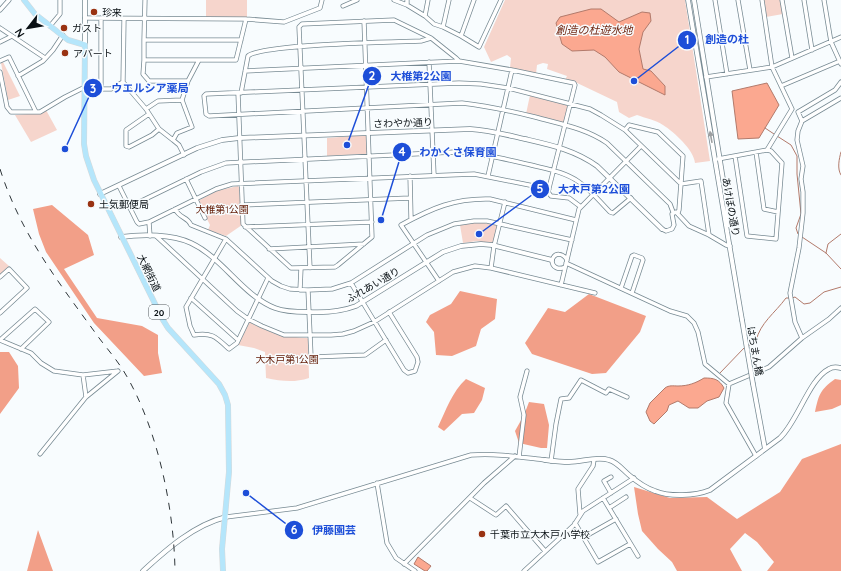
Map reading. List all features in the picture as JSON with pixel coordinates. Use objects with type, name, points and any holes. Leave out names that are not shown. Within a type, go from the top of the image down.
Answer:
[{"type":"main road","points":[[26,1],[35,14],[63,36],[74,42],[85,45]]},
{"type":"main road","name":"大網街道","points":[[85,45],[84,144],[90,169],[100,194],[163,320],[168,328],[219,384],[229,410],[229,472],[222,549],[223,571]]},
{"type":"street","points":[[0,10],[9,0]]},
{"type":"street","points":[[50,26],[60,14],[60,0]]},
{"type":"street","points":[[85,0],[85,45]]},
{"type":"street","points":[[144,0],[143,74],[149,81],[188,81]]},
{"type":"street","points":[[85,18],[246,19],[284,22],[320,8],[322,0]]},
{"type":"street","points":[[344,0],[343,6],[357,0]]},
{"type":"street","points":[[394,0],[425,16],[434,24],[461,36],[479,47],[501,0]]},
{"type":"street","points":[[406,5],[407,0]]},
{"type":"street","points":[[425,16],[428,0]]},
{"type":"street","points":[[443,27],[449,0]]},
{"type":"street","points":[[461,36],[474,0]]},
{"type":"street","name":"あけぼの通り","points":[[688,0],[717,159],[727,204],[730,245],[742,320]]},
{"type":"street","name":"あけぼの通り","points":[[694,0],[717,159]]},
{"type":"street","points":[[715,0],[727,74]]},
{"type":"street","points":[[738,0],[750,70]]},
{"type":"street","points":[[762,0],[772,66],[792,109],[767,150]]},
{"type":"street","points":[[782,0],[792,58]]},
{"type":"street","points":[[804,0],[812,50]]},
{"type":"street","points":[[781,86],[840,63],[831,42],[824,0]]},
{"type":"street","points":[[101,18],[101,89],[111,89],[123,82]]},
{"type":"street","points":[[124,19],[123,82],[146,109],[159,129],[179,145],[184,155]]},
{"type":"street","points":[[144,60],[236,60],[246,19]]},
{"type":"street","points":[[310,268],[299,27],[302,24],[394,20],[431,38],[459,62]]},
{"type":"street","points":[[364,21],[365,44],[366,65],[366,87],[372,222],[372,237],[335,267],[291,268],[243,224],[238,115],[239,93],[248,56],[267,50],[300,47],[365,44],[421,41],[431,38]]},
{"type":"street","points":[[0,28],[45,58]]},
{"type":"street","points":[[0,42],[12,36]]},
{"type":"street","points":[[18,76],[45,58],[63,36]]},
{"type":"street","points":[[706,77],[772,66],[841,38]]},
{"type":"street","points":[[144,40],[241,40]]},
{"type":"street","points":[[0,61],[8,57],[36,112]]},
{"type":"street","points":[[173,140],[178,133],[192,127],[182,100],[188,81],[199,60]]},
{"type":"street","points":[[245,71],[429,62],[459,62],[512,70],[574,83],[560,148],[548,192],[551,196],[569,198],[581,207]]},
{"type":"street","points":[[429,62],[434,175]]},
{"type":"street","points":[[488,176],[512,70]]},
{"type":"street","points":[[0,72],[7,107],[11,112],[40,112],[85,87]]},
{"type":"street","points":[[802,121],[798,112],[835,90],[841,82]]},
{"type":"street","points":[[681,184],[624,130],[601,115],[590,109],[508,88],[481,84],[458,83],[206,94],[204,96],[206,114],[209,116],[303,110],[367,109],[462,104],[503,110],[584,130],[607,143],[670,204],[676,213],[689,226],[726,245],[730,245]]},
{"type":"street","points":[[802,338],[795,322],[790,293],[803,213],[803,192],[801,179],[803,166],[797,140],[798,131],[802,121],[841,98]]},
{"type":"street","points":[[146,109],[158,101],[182,100]]},
{"type":"street","points":[[149,114],[126,130],[126,146],[129,147],[152,135],[159,129]]},
{"type":"street","points":[[624,130],[629,125],[658,132],[682,156],[679,210],[676,213],[672,229],[666,231],[662,229]]},
{"type":"street","name":"さわやか通り","points":[[100,194],[210,143],[239,138],[470,129],[498,132],[560,148],[587,159],[610,178],[662,229]]},
{"type":"street","points":[[561,285],[579,208],[641,146]]},
{"type":"street","points":[[717,159],[767,150],[771,151],[782,163],[776,240],[747,236],[735,156]]},
{"type":"street","points":[[129,207],[186,179],[215,166],[226,163],[474,152],[554,170],[570,176],[580,182],[610,212],[613,213],[631,198]]},
{"type":"street","points":[[756,152],[764,209],[778,212]]},
{"type":"street","points":[[119,186],[139,224],[149,222],[223,186],[240,183],[474,174],[549,189]]},
{"type":"street","points":[[410,176],[411,219]]},
{"type":"street","points":[[186,179],[205,218]]},
{"type":"street","points":[[681,184],[701,181],[709,235]]},
{"type":"street","points":[[241,205],[410,198]]},
{"type":"street","points":[[439,281],[401,225],[433,208],[448,202],[477,198],[490,199],[576,220]]},
{"type":"street","points":[[491,268],[494,246],[505,202]]},
{"type":"street","points":[[175,209],[178,215],[189,220],[191,225],[226,239],[268,278],[281,286],[300,290],[332,289],[351,283],[427,235],[454,224],[487,221],[572,240]]},
{"type":"street","points":[[149,222],[150,236]]},
{"type":"street","points":[[245,227],[372,222]]},
{"type":"street","points":[[156,236],[237,311],[248,319],[272,331],[284,334],[310,336],[343,334],[354,331],[374,322],[454,272],[474,266],[491,268],[595,294]]},
{"type":"street","name":"ふれあい通り","points":[[122,237],[156,236],[174,238],[189,242],[214,258],[258,298],[275,308],[288,311],[324,313],[345,310],[363,302],[443,252],[460,246],[481,244],[552,260]]},
{"type":"street","points":[[226,239],[186,307],[190,326],[194,335],[212,335],[229,349],[237,343],[268,278]]},
{"type":"street","points":[[270,248],[365,244]]},
{"type":"street","points":[[559,254],[565,256],[566,263],[560,269],[553,266],[552,260],[559,254]]},
{"type":"street","points":[[621,288],[632,256],[634,255],[642,258],[643,260],[632,293]]},
{"type":"street","points":[[566,263],[670,311],[687,316],[694,323],[698,332],[705,364],[729,384]]},
{"type":"street","points":[[300,290],[301,268]]},
{"type":"street","points":[[0,276],[9,269],[27,288],[0,313]]},
{"type":"street","points":[[351,283],[404,370],[408,373],[415,371],[418,362],[417,357],[390,312]]},
{"type":"street","points":[[308,290],[311,356],[314,358],[366,355],[386,340]]},
{"type":"street","points":[[191,298],[238,340]]},
{"type":"street","points":[[729,384],[769,367],[802,338],[829,319],[841,308]]},
{"type":"street","points":[[21,349],[48,322],[35,309],[0,340],[21,349],[31,353],[54,371],[83,375],[118,371],[86,397],[40,454]]},
{"type":"street","name":"はちまん橋","points":[[742,320],[765,449]]},
{"type":"street","points":[[143,571],[174,545],[216,519],[297,508],[471,455],[484,454],[570,462],[603,459],[613,461],[634,478],[654,491],[662,494],[694,494],[710,490],[785,433],[809,391],[821,375],[830,368],[841,368]]},
{"type":"street","points":[[404,564],[484,484],[517,457],[524,415],[520,397],[527,371]]},
{"type":"street","points":[[83,375],[86,397]]},
{"type":"street","points":[[551,461],[561,399],[569,398],[581,380],[606,393],[609,389],[627,398]]},
{"type":"street","points":[[729,384],[726,403],[756,456]]},
{"type":"street","points":[[524,571],[579,519],[578,489],[593,466],[594,460]]},
{"type":"street","points":[[611,477],[604,481],[611,493]]},
{"type":"street","points":[[580,514],[634,478]]},
{"type":"street","points":[[377,483],[387,543],[396,558],[415,571]]},
{"type":"street","points":[[609,508],[626,496]]},
{"type":"street","points":[[470,498],[496,515],[506,506],[545,551]]},
{"type":"street","points":[[603,498],[638,556]]},
{"type":"street","points":[[584,537],[616,519]]},
{"type":"street","points":[[575,523],[598,562],[630,544]]},
{"type":"green space","points":[[206,0],[247,0],[247,18],[206,18]]},
{"type":"green space","points":[[505,0],[685,0],[710,161],[695,163],[694,158],[687,147],[678,137],[663,125],[654,120],[637,115],[629,118],[619,112],[617,102],[575,82],[565,80],[567,76],[547,69],[548,64],[543,63],[537,65],[536,74],[510,68],[511,58],[507,55],[491,62],[484,47]]},
{"type":"green space","points":[[763,0],[781,0],[783,14],[766,17]]},
{"type":"green space","points":[[3,62],[20,96],[8,100],[1,63]]},
{"type":"green space","points":[[530,95],[567,105],[568,107],[565,122],[563,123],[526,114]]},
{"type":"green space","points":[[46,110],[57,130],[31,142],[15,115],[39,113]]},
{"type":"green space","points":[[365,135],[367,138],[366,154],[327,156],[327,138]]},
{"type":"green space","name":"大椎第1公園","points":[[238,186],[242,225],[226,236],[208,230],[210,225],[198,201],[216,191]]},
{"type":"green space","points":[[478,222],[497,225],[498,227],[493,244],[477,241],[463,243],[460,225]]},
{"type":"green space","points":[[0,258],[9,266],[0,275]]},
{"type":"green space","name":"大木戸第1公園","points":[[251,322],[278,334],[307,338],[309,378],[298,381],[288,381],[266,378],[265,352],[238,345],[249,323]]},
{"type":"shaded area","points":[[52,205],[88,235],[94,255],[64,269],[97,318],[142,326],[158,335],[158,353],[162,373],[144,376],[94,323],[46,252],[39,234],[33,209]]},
{"type":"shaded area","points":[[460,291],[497,299],[495,319],[481,329],[476,346],[452,356],[436,355],[434,332],[426,322],[430,315],[451,304]]},
{"type":"shaded area","points":[[589,294],[646,316],[640,332],[606,373],[592,374],[532,354],[525,343],[548,308],[565,312]]},
{"type":"shaded area","points":[[0,352],[9,352],[18,366],[19,388],[0,414]]},
{"type":"shaded area","points":[[466,379],[485,388],[482,400],[474,413],[462,414],[444,431],[438,427],[453,395]]},
{"type":"shaded area","points":[[835,379],[841,380],[841,405],[832,409],[815,412],[821,393],[826,386]]},
{"type":"shaded area","points":[[529,402],[544,404],[549,425],[547,448],[519,443],[515,431]]},
{"type":"shaded area","points":[[841,444],[841,571],[767,571],[774,562],[757,542],[745,533],[730,549],[742,571],[677,571],[672,562],[642,531],[634,487],[670,498],[707,497],[737,519],[780,492],[802,459]]},
{"type":"shaded area","points":[[38,530],[53,571],[27,571]]},
{"type":"water","name":"創造の杜遊水地","points":[[591,9],[601,9],[619,22],[642,12],[650,13],[651,21],[643,32],[639,49],[643,69],[651,71],[665,86],[665,95],[619,72],[605,57],[594,50],[572,51],[562,44],[556,23],[560,17]]},
{"type":"water","points":[[767,83],[779,105],[759,138],[738,139],[732,91]]},
{"type":"water","points":[[704,378],[711,378],[722,385],[724,388],[719,397],[707,401],[698,408],[689,408],[678,401],[669,405],[667,411],[654,424],[650,421],[646,412],[650,403],[665,388],[670,386],[689,385]]},
{"type":"water","points":[[418,557],[431,566],[427,571],[414,564]]},
{"type":"waterway","points":[[765,128],[774,134]]},
{"type":"waterway","points":[[777,136],[791,145],[797,156],[797,174],[801,214],[796,228],[799,235]]},
{"type":"waterway","points":[[841,152],[839,161],[841,175]]},
{"type":"waterway","points":[[826,253],[828,244],[841,234]]},
{"type":"waterway","points":[[802,237],[826,253],[841,269]]},
{"type":"waterway","points":[[792,298],[795,297],[804,304],[810,303],[824,292],[841,287]]},
{"type":"waterway","points":[[748,346],[756,341],[764,323],[786,298],[789,298]]},
{"type":"waterway","points":[[720,373],[745,347]]},
{"type":"railway","points":[[0,169],[18,214],[40,254],[66,293],[123,370],[135,392],[154,441],[161,467],[171,520],[175,571]]},
{"type":"place","name":"珍来","points":[[94,12]]},
{"type":"place","name":"ガスト","points":[[64,28]]},
{"type":"place","name":"アパート","points":[[65,53]]},
{"type":"place","name":"創造の杜","points":[[634,81]]},
{"type":"place","name":"大椎第2公園","points":[[347,145]]},
{"type":"place","name":"ウエルシア薬局","points":[[65,149]]},
{"type":"place","name":"土気郵便局","points":[[91,204]]},
{"type":"place","name":"わかくさ保育園","points":[[381,220]]},
{"type":"place","name":"大木戸第2公園","points":[[479,234]]},
{"type":"place","name":"伊藤園芸","points":[[246,493]]},
{"type":"place","name":"千葉市立大木戸小学校","points":[[482,534]]}]
